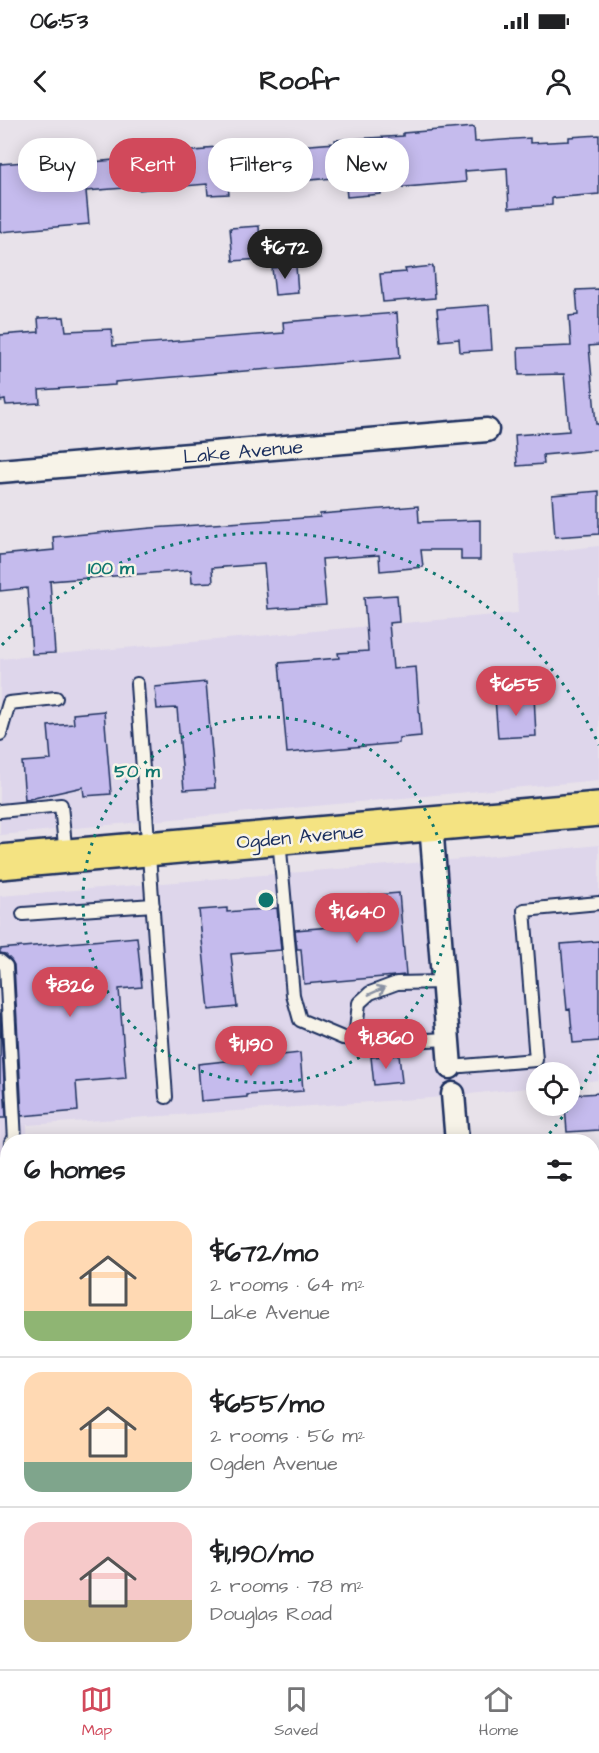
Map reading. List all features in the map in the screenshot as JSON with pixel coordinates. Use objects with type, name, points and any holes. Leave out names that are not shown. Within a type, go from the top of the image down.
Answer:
[{"type":"main road","name":"Ogden Avenue","points":[[0,862],[599,809]]},
{"type":"street","name":"Lake Avenue","points":[[0,471],[487,430]]},
{"type":"street","points":[[431,824],[450,1067]]},
{"type":"street","points":[[453,1094],[456,1134]]},
{"type":"lane","points":[[137,684],[166,1097]]},
{"type":"lane","points":[[0,734],[9,703],[56,698]]},
{"type":"lane","points":[[0,811],[61,805],[66,856]]},
{"type":"lane","points":[[279,837],[293,995],[300,1020],[343,1038],[384,1042],[447,1039]]},
{"type":"lane","points":[[450,1067],[536,1060],[524,910],[599,903]]},
{"type":"lane","points":[[23,914],[153,905]]},
{"type":"lane","points":[[0,961],[6,966],[15,1134]]},
{"type":"lane","points":[[355,1039],[359,1003],[370,993],[397,983],[443,982]]},
{"type":"shaded area","points":[[599,546],[599,780],[0,835],[0,659],[518,613],[515,555]]},
{"type":"shaded area","points":[[599,845],[599,1080],[580,1082],[580,1062],[526,1062],[526,1088],[431,1098],[27,1125],[27,1134],[0,1134],[0,896],[463,859]]},
{"type":"building","points":[[474,127],[475,142],[530,138],[530,143],[569,141],[569,137],[599,135],[599,194],[552,198],[552,205],[509,208],[507,168],[465,171],[466,182],[409,187],[409,138],[369,138],[403,136],[403,133]]},
{"type":"building","points":[[325,144],[325,179],[313,180],[313,145]]},
{"type":"building","points":[[208,148],[208,192],[229,192],[229,194],[208,195],[207,184],[196,185],[196,151],[205,150]]},
{"type":"building","points":[[109,160],[109,189],[97,190],[97,162]]},
{"type":"building","points":[[18,163],[18,192],[86,192],[89,224],[0,232],[0,164]]},
{"type":"building","points":[[346,192],[381,192],[381,194],[347,197]]},
{"type":"building","points":[[259,226],[261,259],[233,261],[230,228]]},
{"type":"building","points":[[296,266],[298,293],[275,295],[272,268]]},
{"type":"building","points":[[433,266],[435,298],[383,302],[380,274],[406,272],[405,269]]},
{"type":"building","points":[[599,289],[599,345],[589,346],[596,424],[599,424],[599,450],[543,455],[544,464],[517,466],[515,435],[569,431],[564,374],[519,375],[518,348],[571,346],[569,316],[578,315],[576,290]]},
{"type":"building","points":[[489,305],[492,350],[460,352],[459,339],[440,341],[437,309]]},
{"type":"building","points":[[397,313],[400,358],[39,390],[40,403],[6,405],[5,400],[0,401],[0,335],[39,332],[38,318],[64,317],[66,331],[112,329],[113,346],[284,333],[283,322]]},
{"type":"building","points":[[599,491],[599,534],[555,537],[552,495]]},
{"type":"building","points":[[418,506],[419,522],[480,520],[480,560],[461,560],[461,550],[421,550],[423,567],[380,571],[379,555],[322,559],[326,605],[268,609],[264,564],[212,568],[213,582],[192,583],[191,570],[50,581],[55,653],[32,654],[27,588],[0,591],[0,555],[54,550],[53,537],[320,517],[320,514]]},
{"type":"building","points":[[397,595],[399,622],[389,623],[393,669],[416,667],[421,736],[399,738],[399,743],[287,753],[279,663],[339,658],[338,653],[368,651],[364,597]]},
{"type":"building","points":[[206,682],[215,788],[184,790],[177,708],[157,709],[155,687]]},
{"type":"building","points":[[534,695],[536,736],[498,738],[495,698]]},
{"type":"building","points":[[104,711],[111,794],[84,796],[83,787],[25,800],[22,762],[51,760],[48,726],[74,724],[73,714]]},
{"type":"building","points":[[399,893],[406,975],[304,984],[301,949],[297,949],[295,930],[355,925],[352,897]]},
{"type":"building","points":[[227,908],[227,912],[277,908],[281,950],[231,954],[237,1007],[209,1010],[199,910]]},
{"type":"building","points":[[137,937],[142,987],[119,989],[126,1078],[76,1082],[78,1111],[22,1116],[14,965],[5,954],[0,953],[0,949]]},
{"type":"building","points":[[599,941],[599,1041],[573,1043],[570,1009],[567,1010],[561,944]]},
{"type":"building","points":[[0,1010],[6,1118],[0,1118]]},
{"type":"building","points":[[300,1053],[303,1091],[201,1101],[198,1064]]},
{"type":"building","points":[[399,1055],[402,1082],[374,1085],[371,1057]]},
{"type":"building","points":[[599,1093],[599,1130],[567,1132],[566,1116],[580,1116],[580,1094]]}]
